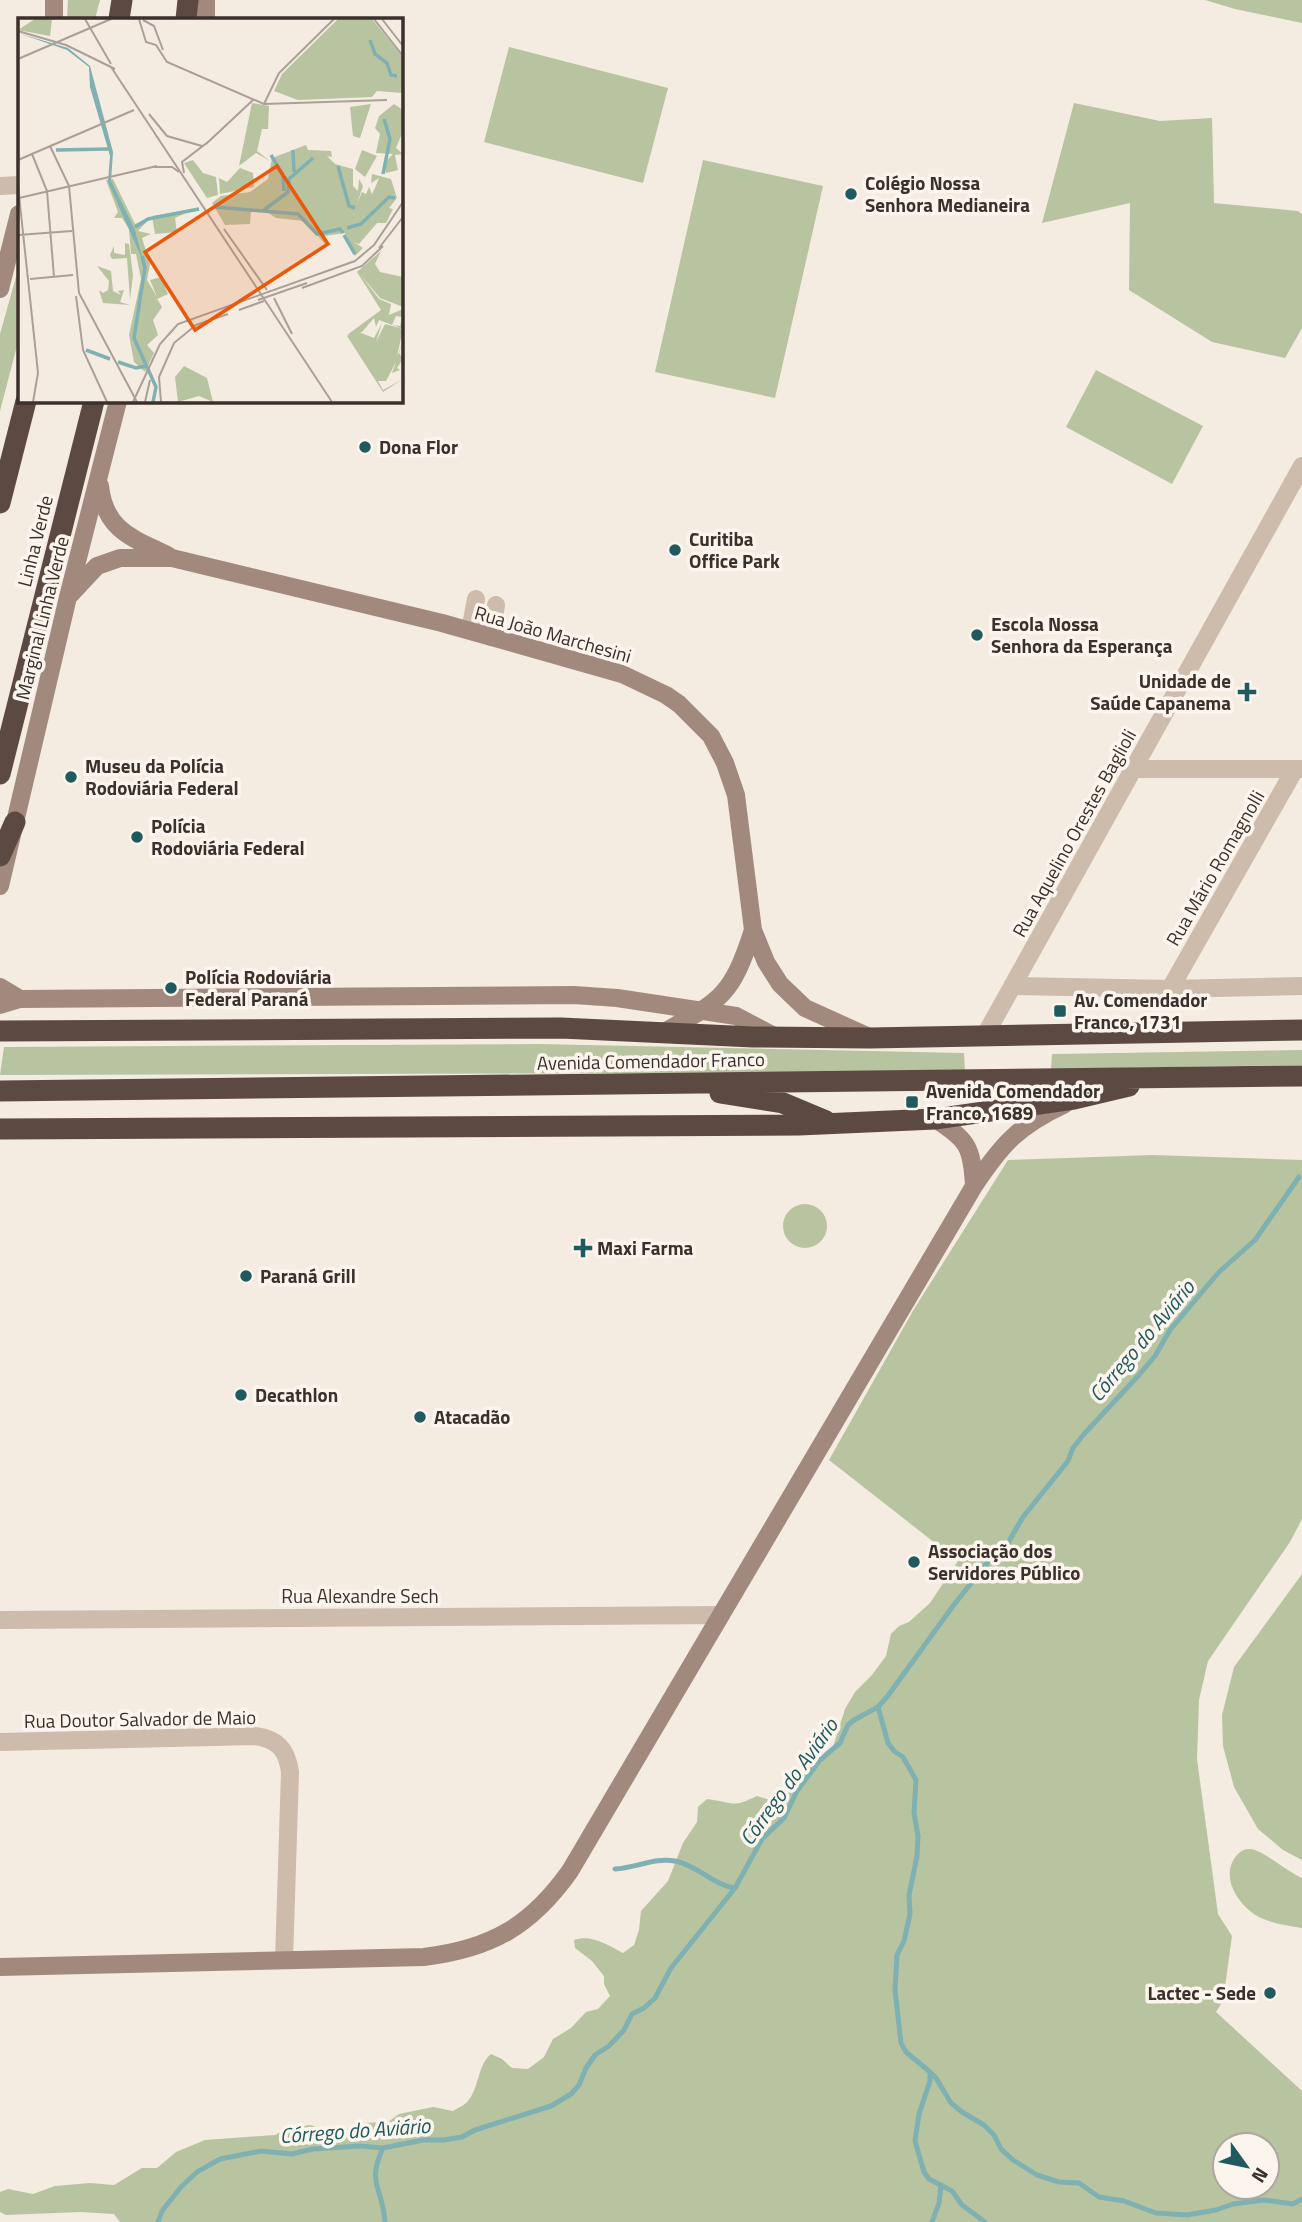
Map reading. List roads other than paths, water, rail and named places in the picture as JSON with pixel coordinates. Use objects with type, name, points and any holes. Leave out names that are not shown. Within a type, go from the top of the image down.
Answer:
[{"type":"highway","points":[[119,18],[122,0]]},
{"type":"highway","points":[[186,18],[188,0]]},
{"type":"highway","points":[[0,503],[26,402]]},
{"type":"highway","name":"Linha Verde","points":[[0,774],[94,402]]},
{"type":"highway","points":[[0,481],[12,454]]},
{"type":"highway","points":[[0,856],[15,822]]},
{"type":"highway","name":"Avenida Comendador Franco","points":[[4,1031],[561,1028],[870,1038],[1302,1030]]},
{"type":"highway","name":"Avenida Comendador Franco","points":[[0,1091],[1302,1076]]},
{"type":"highway","points":[[0,1129],[576,1124],[715,1127],[935,1119],[1074,1099],[1170,1077]]},
{"type":"highway","points":[[662,1083],[783,1103],[828,1122]]},
{"type":"street","points":[[54,0],[54,18]]},
{"type":"street","points":[[206,0],[206,18]]},
{"type":"street","points":[[0,186],[18,185]]},
{"type":"street","points":[[0,289],[18,218]]},
{"type":"street","name":"Marginal Linha Verde","points":[[0,886],[68,597],[118,402]]},
{"type":"street","name":"Rua Aquelino Orestes Baglioli","points":[[984,1037],[1302,466]]},
{"type":"street","name":"Rua João Marchesini","points":[[99,476],[103,505],[112,520],[123,532],[172,558]]},
{"type":"street","name":"Rua João Marchesini","points":[[68,597],[97,566],[121,558],[172,558],[470,631],[622,674],[666,695],[679,704],[711,736],[725,763],[736,795],[753,930],[766,962],[794,1000],[821,1017],[870,1038]]},
{"type":"street","points":[[470,631],[476,599]]},
{"type":"street","points":[[491,637],[496,605]]},
{"type":"street","points":[[1134,769],[1299,769]]},
{"type":"street","name":"Rua Mário Romagnolli","points":[[1170,989],[1299,769]]},
{"type":"street","name":"Rua João Marchesini","points":[[664,1032],[704,1010],[726,992],[741,966],[753,930]]},
{"type":"street","points":[[1012,986],[1170,989],[1302,986]]},
{"type":"street","points":[[0,987],[20,999]]},
{"type":"street","name":"Avenida Comendador Franco","points":[[0,1005],[20,999],[573,995],[736,1016],[776,1037]]},
{"type":"street","points":[[0,1967],[424,1957],[469,1950],[513,1930],[530,1917],[552,1895],[570,1871],[974,1186],[990,1162],[1016,1132],[1039,1116],[1074,1099]]},
{"type":"street","points":[[935,1119],[959,1134],[968,1146],[973,1162],[974,1186]]},
{"type":"street","name":"Rua Alexandre Sech","points":[[0,1620],[721,1615]]},
{"type":"street","name":"Rua Doutor Salvador de Maio","points":[[0,1742],[256,1736],[279,1744],[285,1752],[290,1772],[284,1960]]},
{"type":"waterway","name":"Córrego do Aviário","points":[[158,2222],[162,2211],[181,2187],[197,2172],[220,2159],[261,2151],[292,2154],[313,2149],[360,2146],[383,2148],[423,2140],[462,2137],[475,2130],[551,2106],[571,2094],[595,2055],[609,2046],[624,2030],[632,2014],[655,1998],[671,1968],[735,1888],[762,1839],[784,1818],[797,1791],[820,1760],[840,1743],[848,1725],[878,1707],[887,1697],[953,1606],[991,1558],[1008,1543],[1023,1517],[1068,1461],[1073,1448],[1084,1434],[1155,1356],[1170,1330],[1219,1272],[1255,1240],[1299,1177]]},
{"type":"waterway","points":[[878,1707],[888,1743],[903,1757],[916,1780],[914,1813],[918,1836],[917,1856],[909,1895],[910,1914],[904,1941],[897,1955],[895,1990],[901,2043],[906,2052],[930,2072],[915,2141],[924,2172],[929,2179],[952,2191],[962,2205],[985,2222]]},
{"type":"waterway","points":[[615,1869],[660,1860],[675,1861],[735,1888]]},
{"type":"waterway","points":[[930,2072],[951,2103],[984,2125],[994,2135],[1001,2149],[1013,2160],[1037,2175],[1059,2182],[1079,2183],[1099,2197],[1124,2201],[1156,2213],[1187,2215],[1233,2204],[1264,2200],[1293,2204],[1302,2199]]},
{"type":"waterway","points":[[383,2148],[378,2160],[376,2178],[385,2222]]},
{"type":"waterway","points":[[932,2222],[939,2203],[941,2185]]},
{"type":"place","name":"Colégio Nossa Senhora Medianeira","points":[[851,194]]},
{"type":"place","name":"Dona Flor","points":[[365,447]]},
{"type":"place","name":"Curitiba Office Park","points":[[675,550]]},
{"type":"place","name":"Escola Nossa Senhora da Esperança","points":[[977,635]]},
{"type":"place","name":"Unidade de Saúde Capanema","points":[[1247,692]]},
{"type":"place","name":"Museu da Polícia Rodoviária Federal","points":[[71,777]]},
{"type":"place","name":"Polícia Rodoviária Federal","points":[[137,837]]},
{"type":"place","name":"Polícia Rodoviária Federal Paraná","points":[[171,988]]},
{"type":"place","name":"Av. Comendador Franco, 1731","points":[[1060,1011]]},
{"type":"place","name":"Avenida Comendador Franco, 1689","points":[[912,1102]]},
{"type":"place","name":"Maxi Farma","points":[[583,1248]]},
{"type":"place","name":"Paraná Grill","points":[[246,1276]]},
{"type":"place","name":"Decathlon","points":[[241,1395]]},
{"type":"place","name":"Atacadão","points":[[420,1417]]},
{"type":"place","name":"Associação dos Servidores Público","points":[[914,1562]]},
{"type":"place","name":"Lactec - Sede","points":[[1270,1993]]}]
